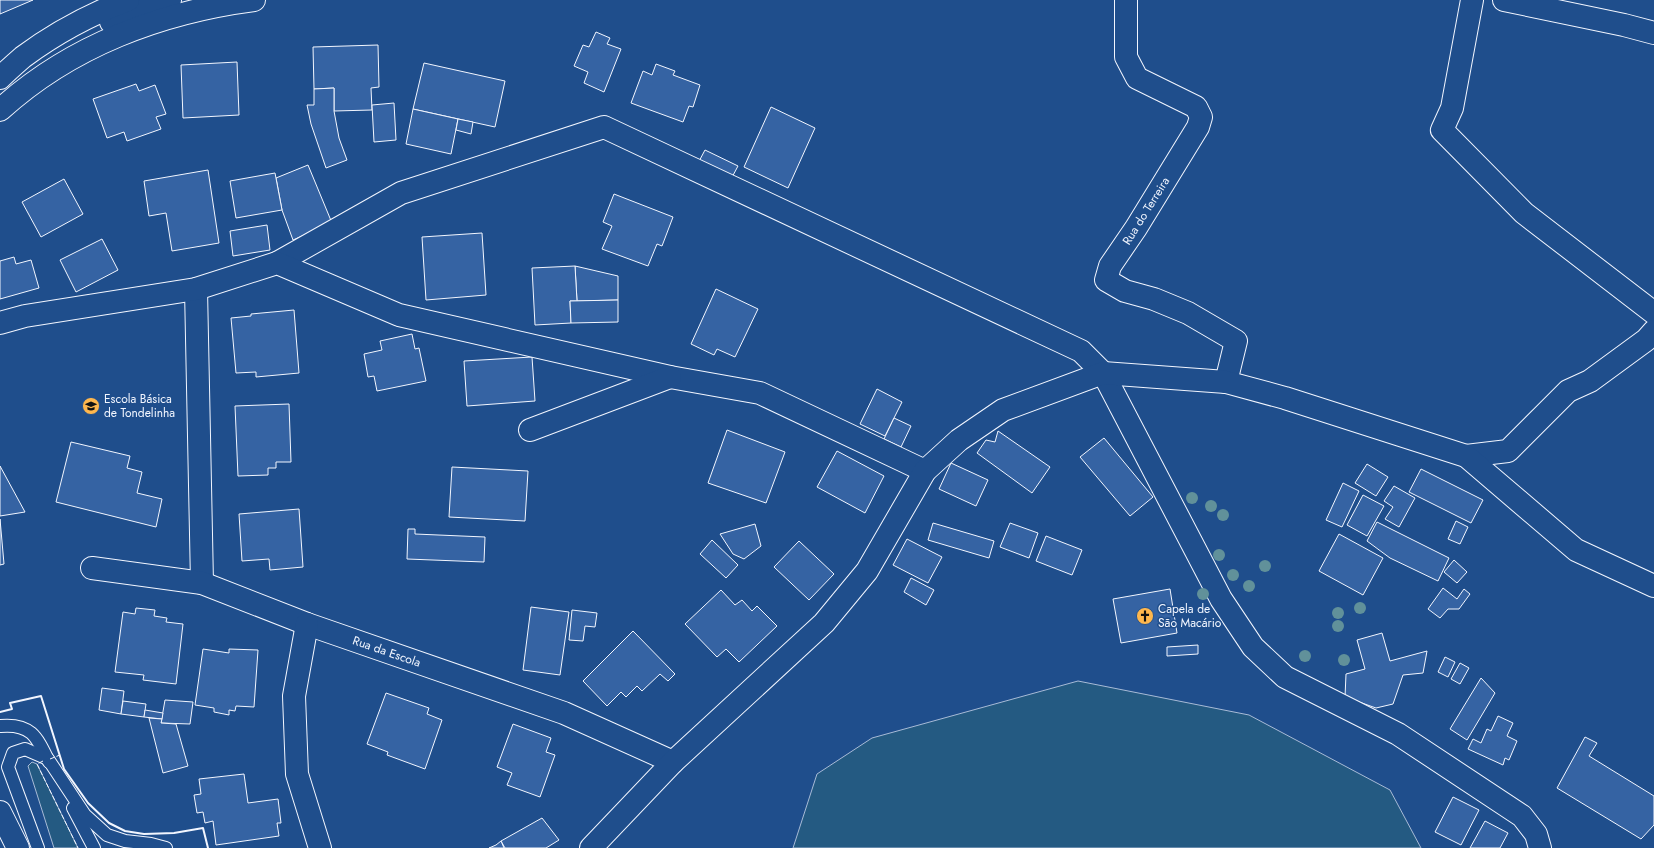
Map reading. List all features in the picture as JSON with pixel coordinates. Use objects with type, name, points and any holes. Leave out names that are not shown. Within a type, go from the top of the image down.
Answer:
[{"type":"street","points":[[0,78],[22,58],[58,35],[92,16],[128,0]]},
{"type":"street","points":[[46,73],[80,38],[118,19],[170,0]]},
{"type":"street","points":[[0,110],[21,91],[46,73],[76,55],[139,27],[175,16],[233,3],[254,0]]},
{"type":"street","name":"Rua do Terreira","points":[[1126,0],[1126,57],[1137,78],[1196,107],[1201,117],[1198,127],[1136,228],[1110,266],[1106,280],[1125,291],[1154,299],[1188,313],[1236,342],[1226,382]]},
{"type":"street","points":[[1472,0],[1452,108],[1442,130],[1524,213],[1654,313]]},
{"type":"street","points":[[1504,0],[1624,25],[1654,33]]},
{"type":"street","points":[[0,323],[26,316],[196,289],[277,263],[401,194],[604,127],[1081,351],[1103,373],[1221,599],[1253,647],[1285,677],[1398,734],[1522,816],[1536,834],[1540,848]]},
{"type":"street","points":[[277,263],[399,315],[670,377],[760,393],[925,471]]},
{"type":"street","points":[[196,289],[202,583]]},
{"type":"street","points":[[1466,456],[1508,451],[1568,391],[1590,381],[1646,340],[1654,331]]},
{"type":"street","points":[[591,848],[673,762],[824,623],[867,571],[925,471],[959,440],[1004,410],[1103,373],[1226,382],[1285,398],[1466,456],[1576,550],[1654,586]]},
{"type":"street","points":[[530,430],[670,377]]},
{"type":"street","name":"Rua da Escola","points":[[92,568],[202,583],[307,624],[564,713],[673,762]]},
{"type":"street","points":[[307,624],[294,696],[298,774],[320,848]]},
{"type":"street","points":[[0,812],[18,848]]},
{"type":"lane","points":[[0,726],[11,725],[27,729],[40,741],[48,760],[94,848]]},
{"type":"lane","points":[[38,848],[8,767],[13,753],[25,749],[48,760],[85,815],[107,835],[125,841],[151,844],[166,848]]},
{"type":"shaded area","points":[[1078,681],[1249,715],[1390,790],[1421,848],[793,848],[817,774],[872,738]]},
{"type":"shaded area","points":[[32,762],[37,764],[78,848],[54,848],[28,766]]},
{"type":"building","points":[[0,0],[33,0],[0,14]]},
{"type":"building","points":[[596,32],[610,38],[607,44],[621,49],[604,92],[584,83],[588,72],[574,66],[583,45],[589,47]]},
{"type":"building","points":[[378,45],[379,87],[371,88],[372,110],[334,111],[334,88],[314,89],[313,47]]},
{"type":"building","points":[[237,62],[239,115],[183,118],[181,65]]},
{"type":"building","points":[[424,63],[505,81],[495,127],[413,109]]},
{"type":"building","points":[[656,64],[675,71],[673,75],[700,85],[693,107],[689,106],[683,122],[631,103],[643,71],[652,75]]},
{"type":"building","points":[[136,84],[139,91],[155,85],[166,114],[156,117],[161,129],[127,141],[124,132],[107,138],[93,99]]},
{"type":"building","points":[[334,88],[334,111],[339,138],[347,160],[326,168],[311,124],[307,105],[314,105],[314,89]]},
{"type":"building","points":[[394,103],[396,140],[374,142],[372,105]]},
{"type":"building","points":[[771,107],[815,128],[788,188],[744,167]]},
{"type":"building","points":[[413,109],[458,119],[451,154],[406,144]]},
{"type":"building","points":[[458,119],[473,122],[471,134],[456,130]]},
{"type":"building","points":[[705,150],[738,166],[730,181],[697,165]]},
{"type":"building","points":[[308,165],[332,223],[293,240],[282,210],[276,178]]},
{"type":"building","points":[[208,170],[219,243],[172,251],[166,213],[149,216],[144,181]]},
{"type":"building","points":[[275,173],[282,210],[236,218],[230,181]]},
{"type":"building","points":[[64,179],[83,214],[41,237],[22,202]]},
{"type":"building","points":[[614,194],[673,217],[662,246],[657,244],[648,266],[602,249],[612,226],[603,222]]},
{"type":"building","points":[[267,225],[270,250],[233,256],[230,231]]},
{"type":"building","points":[[482,233],[486,295],[426,300],[422,237]]},
{"type":"building","points":[[102,239],[118,270],[76,292],[60,260]]},
{"type":"building","points":[[14,257],[16,264],[31,260],[39,288],[0,299],[0,261]]},
{"type":"building","points":[[575,266],[618,276],[618,300],[577,301]]},
{"type":"building","points":[[575,266],[577,301],[570,301],[571,323],[535,325],[532,268]]},
{"type":"building","points":[[716,289],[758,309],[735,357],[717,349],[714,355],[691,344]]},
{"type":"building","points":[[618,300],[618,322],[571,323],[570,301]]},
{"type":"building","points":[[294,310],[299,373],[256,377],[256,372],[236,373],[231,318],[251,316],[251,314]]},
{"type":"building","points":[[412,334],[415,349],[419,348],[426,381],[377,391],[374,376],[368,377],[364,354],[382,350],[380,341]]},
{"type":"building","points":[[532,357],[535,401],[467,406],[464,361]]},
{"type":"building","points":[[877,389],[902,402],[885,436],[860,424]]},
{"type":"building","points":[[289,404],[291,462],[276,462],[276,468],[268,468],[268,475],[238,476],[235,406]]},
{"type":"building","points":[[894,418],[911,426],[901,447],[884,439]]},
{"type":"building","points":[[727,430],[785,452],[766,503],[708,483]]},
{"type":"building","points":[[998,431],[1050,467],[1032,493],[977,453],[986,440],[995,442]]},
{"type":"building","points":[[1104,438],[1153,497],[1130,516],[1080,457]]},
{"type":"building","points":[[71,442],[130,456],[127,468],[142,472],[137,493],[162,499],[156,527],[56,502]]},
{"type":"building","points":[[837,451],[884,476],[865,513],[817,487]]},
{"type":"building","points":[[951,463],[988,480],[976,506],[939,489]]},
{"type":"building","points":[[1367,464],[1388,477],[1376,496],[1355,483]]},
{"type":"building","points":[[0,466],[25,512],[0,516]]},
{"type":"building","points":[[452,467],[528,471],[525,521],[449,517]]},
{"type":"building","points":[[1421,469],[1483,500],[1471,523],[1409,492]]},
{"type":"building","points":[[1343,483],[1359,491],[1342,527],[1326,520]]},
{"type":"building","points":[[1394,486],[1415,498],[1399,527],[1385,519],[1393,507],[1384,501]]},
{"type":"building","points":[[1363,495],[1384,506],[1367,536],[1347,525]]},
{"type":"building","points":[[299,509],[303,567],[270,570],[269,559],[242,561],[239,514]]},
{"type":"building","points":[[0,519],[4,564],[0,565]]},
{"type":"building","points":[[1456,521],[1468,527],[1460,544],[1448,539]]},
{"type":"building","points":[[1377,522],[1449,558],[1438,581],[1390,558],[1367,541]]},
{"type":"building","points":[[933,523],[994,541],[989,558],[928,540]]},
{"type":"building","points":[[1010,523],[1038,533],[1029,558],[1000,547]]},
{"type":"building","points":[[755,524],[761,546],[744,559],[733,554],[720,534]]},
{"type":"building","points":[[408,529],[415,529],[415,534],[485,537],[484,562],[407,559]]},
{"type":"building","points":[[1339,534],[1383,558],[1363,595],[1319,571]]},
{"type":"building","points":[[1046,536],[1082,550],[1072,575],[1036,561]]},
{"type":"building","points":[[907,539],[942,557],[928,583],[893,565]]},
{"type":"building","points":[[712,540],[738,565],[726,578],[700,554]]},
{"type":"building","points":[[799,541],[834,574],[809,600],[774,567]]},
{"type":"building","points":[[1454,560],[1467,572],[1457,583],[1444,572]]},
{"type":"building","points":[[911,578],[934,590],[926,605],[904,592]]},
{"type":"building","points":[[1443,588],[1457,599],[1464,589],[1470,594],[1459,609],[1448,609],[1440,618],[1428,609]]},
{"type":"building","name":"Capela de São Macário","points":[[1170,589],[1177,633],[1121,643],[1113,599]]},
{"type":"building","points":[[721,590],[735,605],[742,600],[752,611],[757,606],[777,626],[739,662],[726,649],[717,657],[685,624]]},
{"type":"building","points":[[531,607],[569,612],[560,675],[523,670]]},
{"type":"building","points":[[136,608],[155,610],[154,616],[167,618],[166,622],[183,624],[176,684],[143,680],[144,675],[115,672],[123,612],[135,614]]},
{"type":"building","points":[[572,610],[597,613],[595,627],[585,626],[583,641],[569,640]]},
{"type":"building","points":[[633,631],[675,674],[668,681],[660,674],[642,691],[637,686],[626,697],[621,692],[607,706],[583,681]]},
{"type":"building","points":[[1382,633],[1390,661],[1427,651],[1423,673],[1403,675],[1393,704],[1376,708],[1345,697],[1346,674],[1365,669],[1357,640]]},
{"type":"building","points":[[1198,645],[1198,654],[1167,656],[1167,647]]},
{"type":"building","points":[[203,649],[229,653],[229,649],[258,650],[254,707],[236,706],[235,711],[229,710],[229,715],[214,712],[214,708],[195,705]]},
{"type":"building","points":[[1445,657],[1455,662],[1448,677],[1438,672]]},
{"type":"building","points":[[1460,663],[1469,668],[1460,684],[1451,679]]},
{"type":"building","points":[[1481,678],[1495,693],[1467,740],[1450,729]]},
{"type":"building","points":[[102,688],[124,691],[121,714],[99,710]]},
{"type":"building","points":[[386,693],[429,708],[427,714],[442,720],[425,769],[387,755],[388,752],[367,744]]},
{"type":"building","points":[[165,700],[193,702],[190,724],[161,723]]},
{"type":"building","points":[[123,701],[146,704],[144,717],[121,714]]},
{"type":"building","points":[[145,710],[163,713],[162,719],[144,717]]},
{"type":"building","points":[[1498,716],[1513,723],[1507,736],[1517,741],[1509,760],[1505,758],[1503,765],[1468,749],[1473,739],[1481,743],[1487,729],[1491,731]]},
{"type":"building","points":[[149,718],[162,719],[161,723],[176,724],[188,766],[163,773]]},
{"type":"building","points":[[513,724],[551,738],[546,752],[555,755],[540,797],[507,785],[512,773],[497,767]]},
{"type":"building","points":[[1585,737],[1597,743],[1589,756],[1654,796],[1654,825],[1641,839],[1557,788]]},
{"type":"building","points":[[244,774],[248,803],[278,799],[281,823],[277,823],[279,836],[216,845],[213,821],[205,823],[203,812],[197,813],[194,795],[201,794],[199,779]]},
{"type":"building","points":[[1453,797],[1479,810],[1461,845],[1435,832]]},
{"type":"building","points":[[542,818],[559,840],[546,848],[505,848],[501,841]]},
{"type":"building","points":[[1485,821],[1508,833],[1500,848],[1470,848]]},
{"type":"building","points":[[501,841],[504,848],[489,848],[496,845]]},
{"type":"fence","points":[[50,759],[60,755]]},
{"type":"fence","points":[[43,761],[37,764],[78,848]]},
{"type":"wall","points":[[0,712],[12,709],[10,703],[41,696],[64,769],[88,803],[109,823],[125,831],[144,834],[174,833],[203,828],[208,848]]},
{"type":"place","name":"Escola Básica de Tondelinha","points":[[91,406]]},
{"type":"place","name":"Capela de São Macário","points":[[1145,616]]}]
